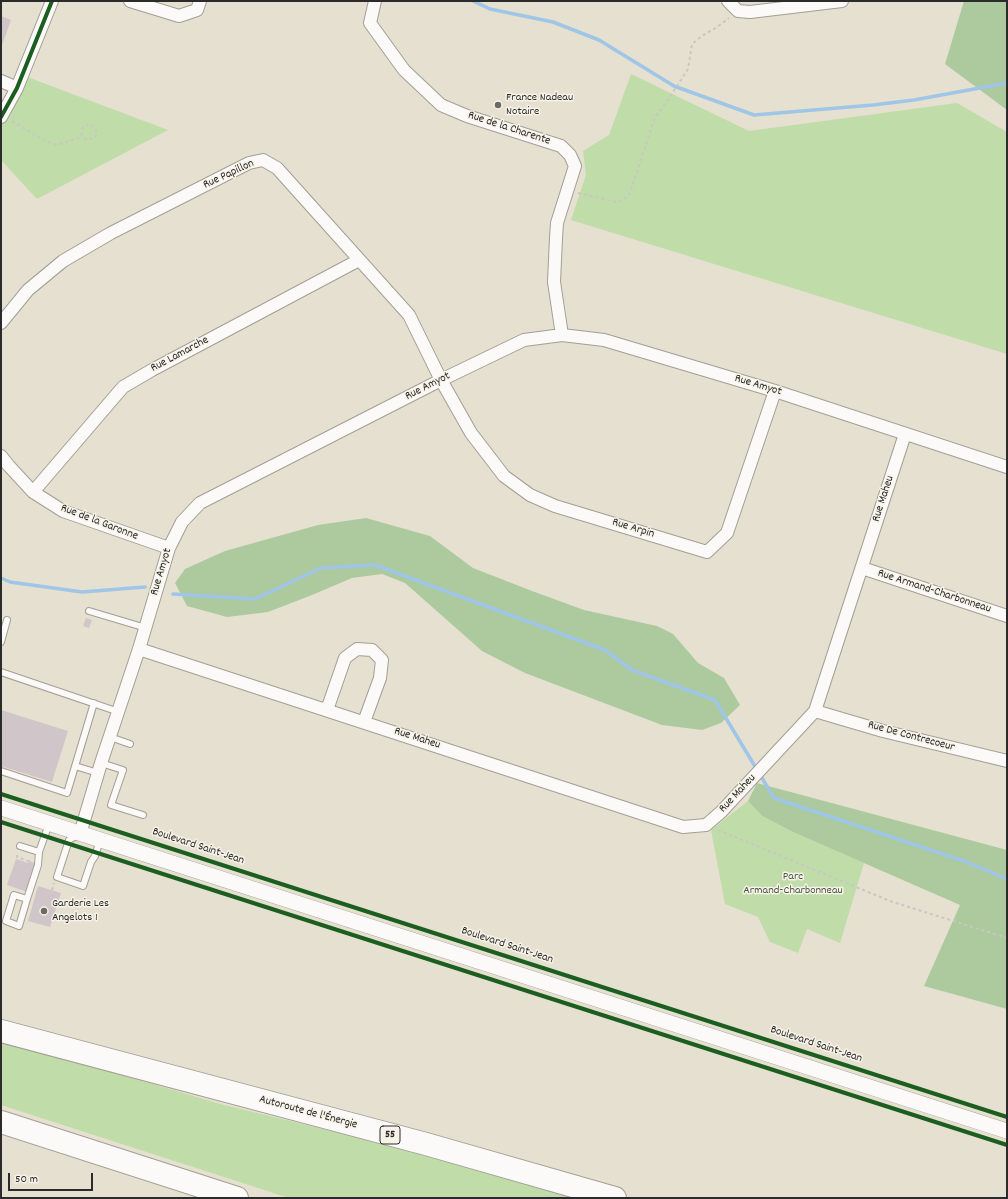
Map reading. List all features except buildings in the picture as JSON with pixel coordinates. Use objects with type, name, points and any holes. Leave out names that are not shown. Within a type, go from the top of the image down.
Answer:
[{"type":"highway","name":"Autoroute de l'Énergie","points":[[1,1031],[426,1144],[615,1198]]},
{"type":"highway","points":[[1,1122],[237,1198]]},
{"type":"highway","points":[[1,1132],[56,1140]]},
{"type":"street","points":[[2,116],[17,88],[52,1]]},
{"type":"street","points":[[130,1],[179,16],[197,10],[200,1]]},
{"type":"street","name":"Rue de la Charente","points":[[375,1],[370,23],[404,70],[441,105],[467,116],[562,146],[570,155],[575,166],[557,223],[554,282],[562,335]]},
{"type":"street","points":[[728,1],[738,11],[750,12],[842,1]]},
{"type":"street","points":[[1,81],[17,88]]},
{"type":"street","name":"Rue Papillon","points":[[1,323],[28,290],[63,261],[118,230],[249,163],[264,160],[277,168],[408,315],[442,380]]},
{"type":"street","name":"Rue Lamarche","points":[[33,492],[122,388],[152,370],[359,260]]},
{"type":"street","name":"Rue Amyot","points":[[80,834],[110,737],[140,649],[168,548],[182,522],[200,503],[524,340],[562,335],[604,340],[775,391],[1007,467]]},
{"type":"street","name":"Rue Arpin","points":[[442,380],[471,433],[504,476],[530,495],[555,506],[707,552],[727,534],[775,391]]},
{"type":"street","name":"Rue Maheu","points":[[140,649],[683,827],[706,825],[721,812],[815,710],[905,434]]},
{"type":"street","name":"Rue de la Garonne","points":[[1,456],[33,492],[63,511],[168,548]]},
{"type":"street","name":"Rue Armand-Charbonneau","points":[[862,568],[1007,616]]},
{"type":"street","points":[[327,710],[345,658],[357,649],[372,650],[382,660],[380,678],[364,722]]},
{"type":"street","name":"Rue De Contrecoeur","points":[[815,710],[882,730],[1007,761]]},
{"type":"street","name":"Boulevard Saint-Jean","points":[[1,808],[1007,1131]]},
{"type":"lane","points":[[89,611],[146,628]]},
{"type":"lane","points":[[1,642],[7,620]]},
{"type":"lane","points":[[1,672],[119,712]]},
{"type":"lane","points":[[1,771],[67,793],[94,703]]},
{"type":"lane","points":[[110,737],[130,744]]},
{"type":"lane","points":[[75,766],[122,770],[111,805],[143,815]]},
{"type":"lane","points":[[27,899],[14,895],[6,921],[19,926],[38,865],[39,852],[49,824]]},
{"type":"lane","points":[[80,834],[69,840],[57,878],[83,886],[100,840]]},
{"type":"lane","points":[[20,846],[39,852]]},
{"type":"path","points":[[567,190],[616,202],[624,200],[630,193],[655,117],[688,69],[692,44],[738,11]]},
{"type":"path","points":[[2,116],[43,140],[57,145],[81,137],[89,140],[96,136],[96,128],[88,124],[83,127],[81,137]]},
{"type":"path","points":[[706,825],[890,901],[1007,938]]},
{"type":"path","points":[[17,857],[32,862]]},
{"type":"green space","points":[[964,1],[1007,1],[1007,110],[945,64]]},
{"type":"green space","points":[[631,74],[749,131],[957,103],[1007,132],[1007,354],[571,220],[586,175],[583,151],[609,135]]},
{"type":"green space","points":[[22,75],[168,130],[37,199],[1,160],[1,117]]},
{"type":"green space","points":[[366,518],[430,536],[473,568],[532,591],[584,610],[657,626],[673,634],[698,663],[724,678],[740,705],[721,723],[702,730],[662,725],[525,673],[482,651],[405,583],[382,574],[352,578],[268,612],[227,617],[187,606],[175,583],[185,569],[225,551],[318,525]]},
{"type":"green space","points":[[757,783],[1007,850],[1007,1009],[924,986],[960,905],[793,832],[762,816],[748,801]]},
{"type":"green space","name":"Parc Armand-Charbonneau","points":[[748,801],[762,816],[793,832],[864,863],[840,943],[807,929],[798,953],[770,942],[758,917],[725,904],[711,830]]},
{"type":"green space","points":[[1,1041],[52,1054],[220,1104],[348,1135],[559,1191],[580,1198],[289,1198],[1,1105]]},
{"type":"waterway","points":[[473,1],[490,9],[553,22],[599,40],[674,86],[754,115],[914,100],[1007,83]]},
{"type":"waterway","points":[[173,594],[255,599],[321,568],[375,565],[605,650],[632,670],[715,700],[774,798],[964,861],[1007,879]]},
{"type":"waterway","points":[[1,578],[10,582],[82,592],[145,587]]},
{"type":"cycle path","points":[[1,117],[17,88],[52,1]]},
{"type":"cycle path","points":[[1,794],[1007,1117]]},
{"type":"cycle path","points":[[1,822],[1007,1145]]},
{"type":"place","name":"France Nadeau Notaire","points":[[498,105]]},
{"type":"place","name":"Garderie Les Angelots 1","points":[[44,911]]}]
